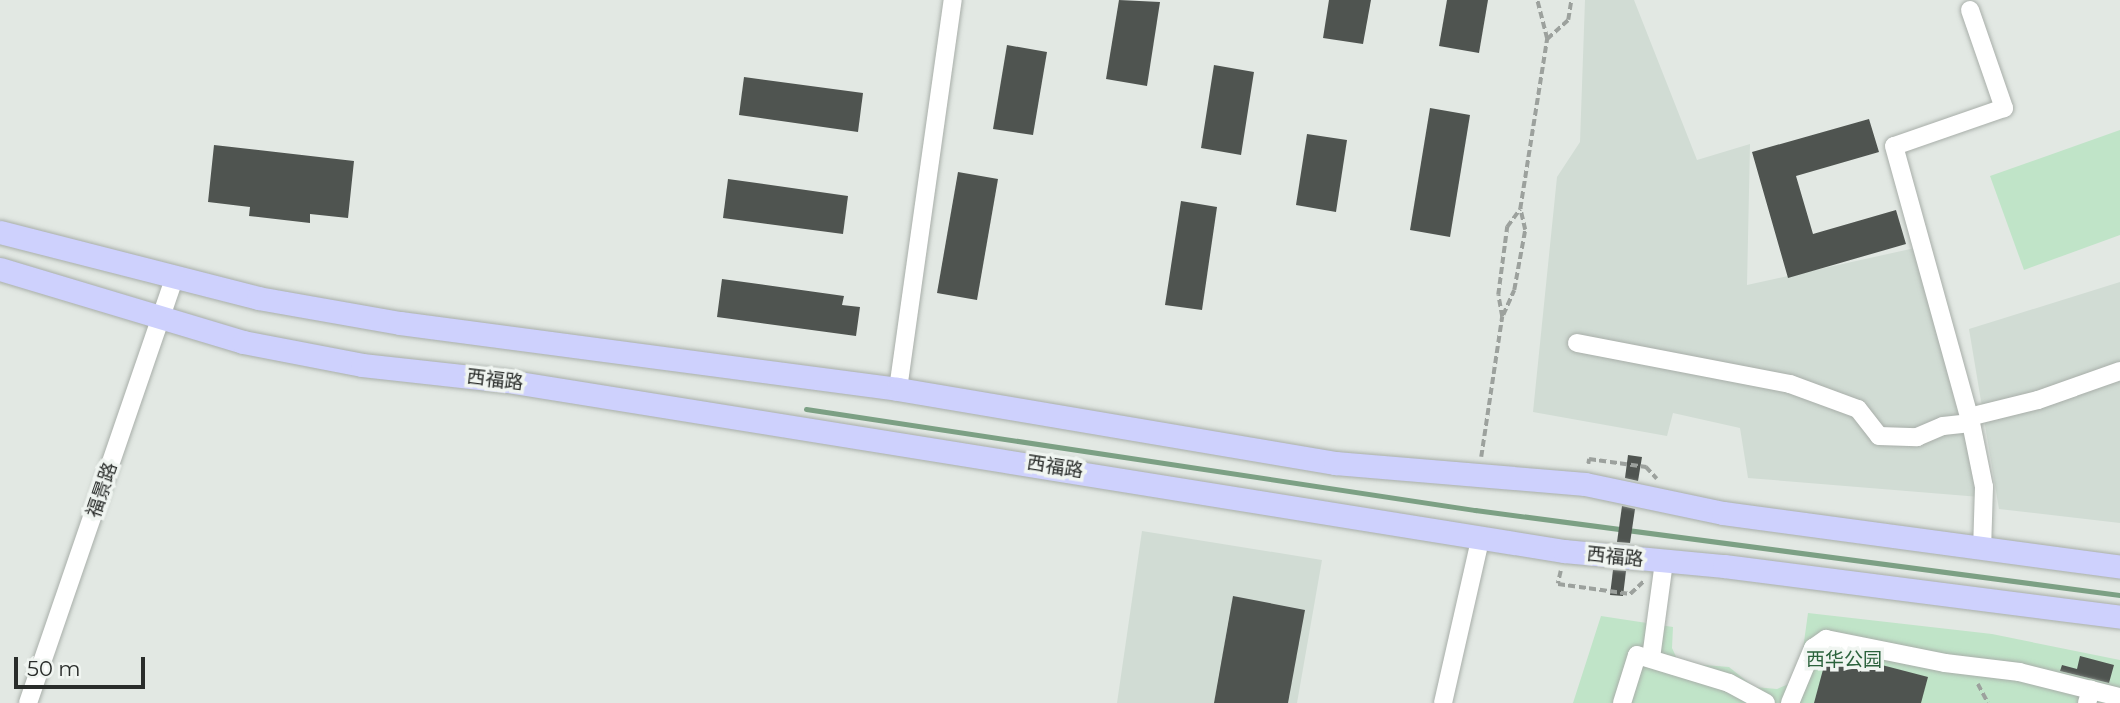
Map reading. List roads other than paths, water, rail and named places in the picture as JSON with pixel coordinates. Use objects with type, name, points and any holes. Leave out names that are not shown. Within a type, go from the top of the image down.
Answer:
[{"type":"main road","points":[[0,232],[258,298],[400,323],[898,389],[1335,463],[1478,472],[1585,484],[1723,513],[2120,567]]},
{"type":"main road","name":"西福路","points":[[0,269],[160,320],[243,342],[362,365],[507,380],[1599,556],[2120,617]]},
{"type":"street","points":[[898,389],[953,0]]},
{"type":"street","points":[[1970,10],[2004,108],[1894,146],[1970,420],[1984,486],[1982,550]]},
{"type":"street","name":"福景路","points":[[28,703],[175,276]]},
{"type":"street","points":[[1577,343],[1790,384],[1857,408],[1879,436],[1917,437],[1943,426],[2038,400],[2120,371]]},
{"type":"street","points":[[1443,703],[1481,536]]},
{"type":"street","points":[[1651,658],[1664,562]]},
{"type":"street","points":[[1790,703],[1813,648],[1826,639],[1979,676],[2019,672],[2089,696],[2120,697]]},
{"type":"street","points":[[1622,703],[1637,654],[1730,683],[1738,697],[1766,703]]},
{"type":"waterway","points":[[806,409],[1475,510],[2120,595]]},
{"type":"park label","name":"西华公园","points":[[1844,660]]}]
